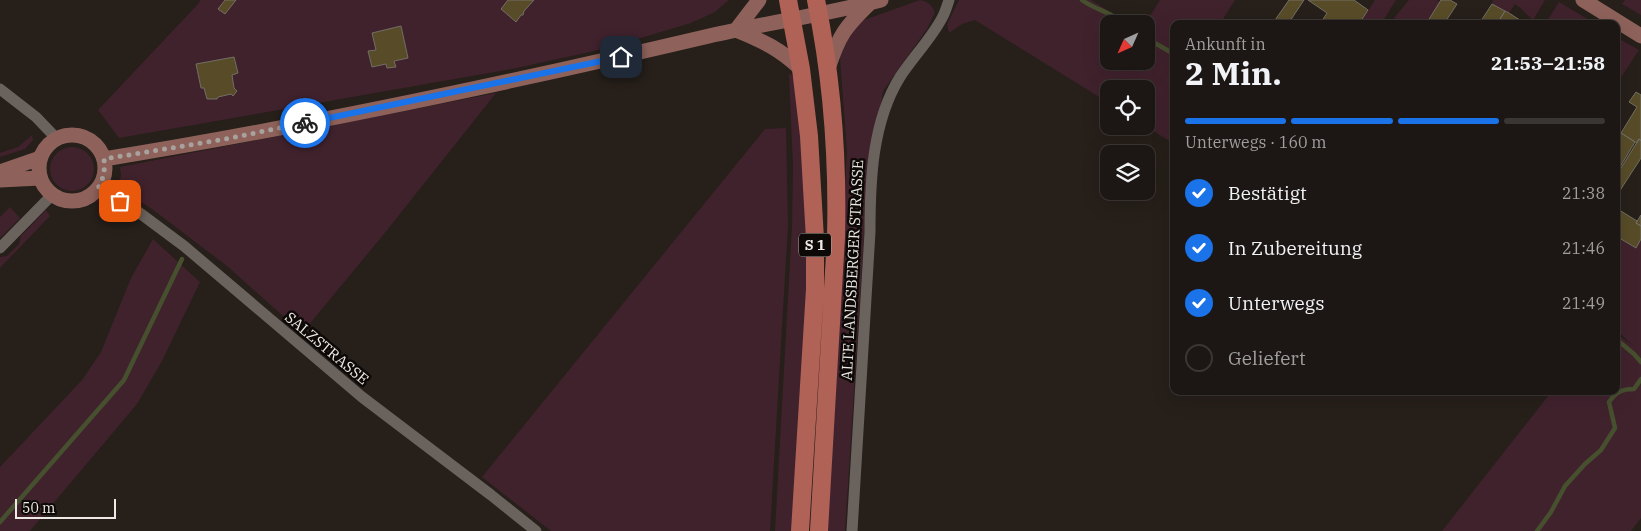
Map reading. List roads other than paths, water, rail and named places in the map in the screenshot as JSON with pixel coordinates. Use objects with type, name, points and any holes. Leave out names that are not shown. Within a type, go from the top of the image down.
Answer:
[{"type":"main road","name":"S 1","points":[[788,0],[801,69],[813,192],[815,256],[800,531]]},
{"type":"main road","name":"S 1","points":[[817,7],[828,69],[836,155],[837,208],[819,531]]},
{"type":"street","points":[[736,30],[758,0]]},
{"type":"street","name":"ALTE LANDSBERGER STRASSE","points":[[852,531],[870,242],[870,193],[874,150],[884,112],[899,78],[943,17],[949,0]]},
{"type":"street","points":[[1583,0],[1615,20]]},
{"type":"street","points":[[104,159],[220,140],[589,64],[792,19],[817,7],[875,1]]},
{"type":"street","points":[[828,69],[845,29],[875,1]]},
{"type":"street","points":[[1620,23],[1641,36]]},
{"type":"street","points":[[736,30],[772,45],[801,69]]},
{"type":"street","points":[[0,89],[36,117],[57,139]]},
{"type":"street","points":[[72,135],[83,137],[99,149],[104,159],[103,179],[91,196],[82,200],[71,202],[61,200],[45,188],[40,178],[38,168],[40,158],[45,148],[57,139],[72,135]]},
{"type":"street","points":[[0,172],[40,158]]},
{"type":"street","points":[[0,180],[40,178]]},
{"type":"street","name":"SALZSTRASSE","points":[[98,188],[137,211],[184,246],[362,397],[536,531]]},
{"type":"street","points":[[0,248],[52,195]]},
{"type":"waterway","points":[[1082,0],[1110,15]]},
{"type":"waterway","points":[[1155,43],[1170,52]]},
{"type":"waterway","points":[[0,522],[124,380],[182,259]]},
{"type":"waterway","points":[[1620,342],[1641,362]]},
{"type":"waterway","points":[[1620,392],[1634,389],[1641,379]]},
{"type":"waterway","points":[[1537,531],[1551,512],[1565,486],[1601,450],[1615,428],[1609,402],[1616,395]]}]
